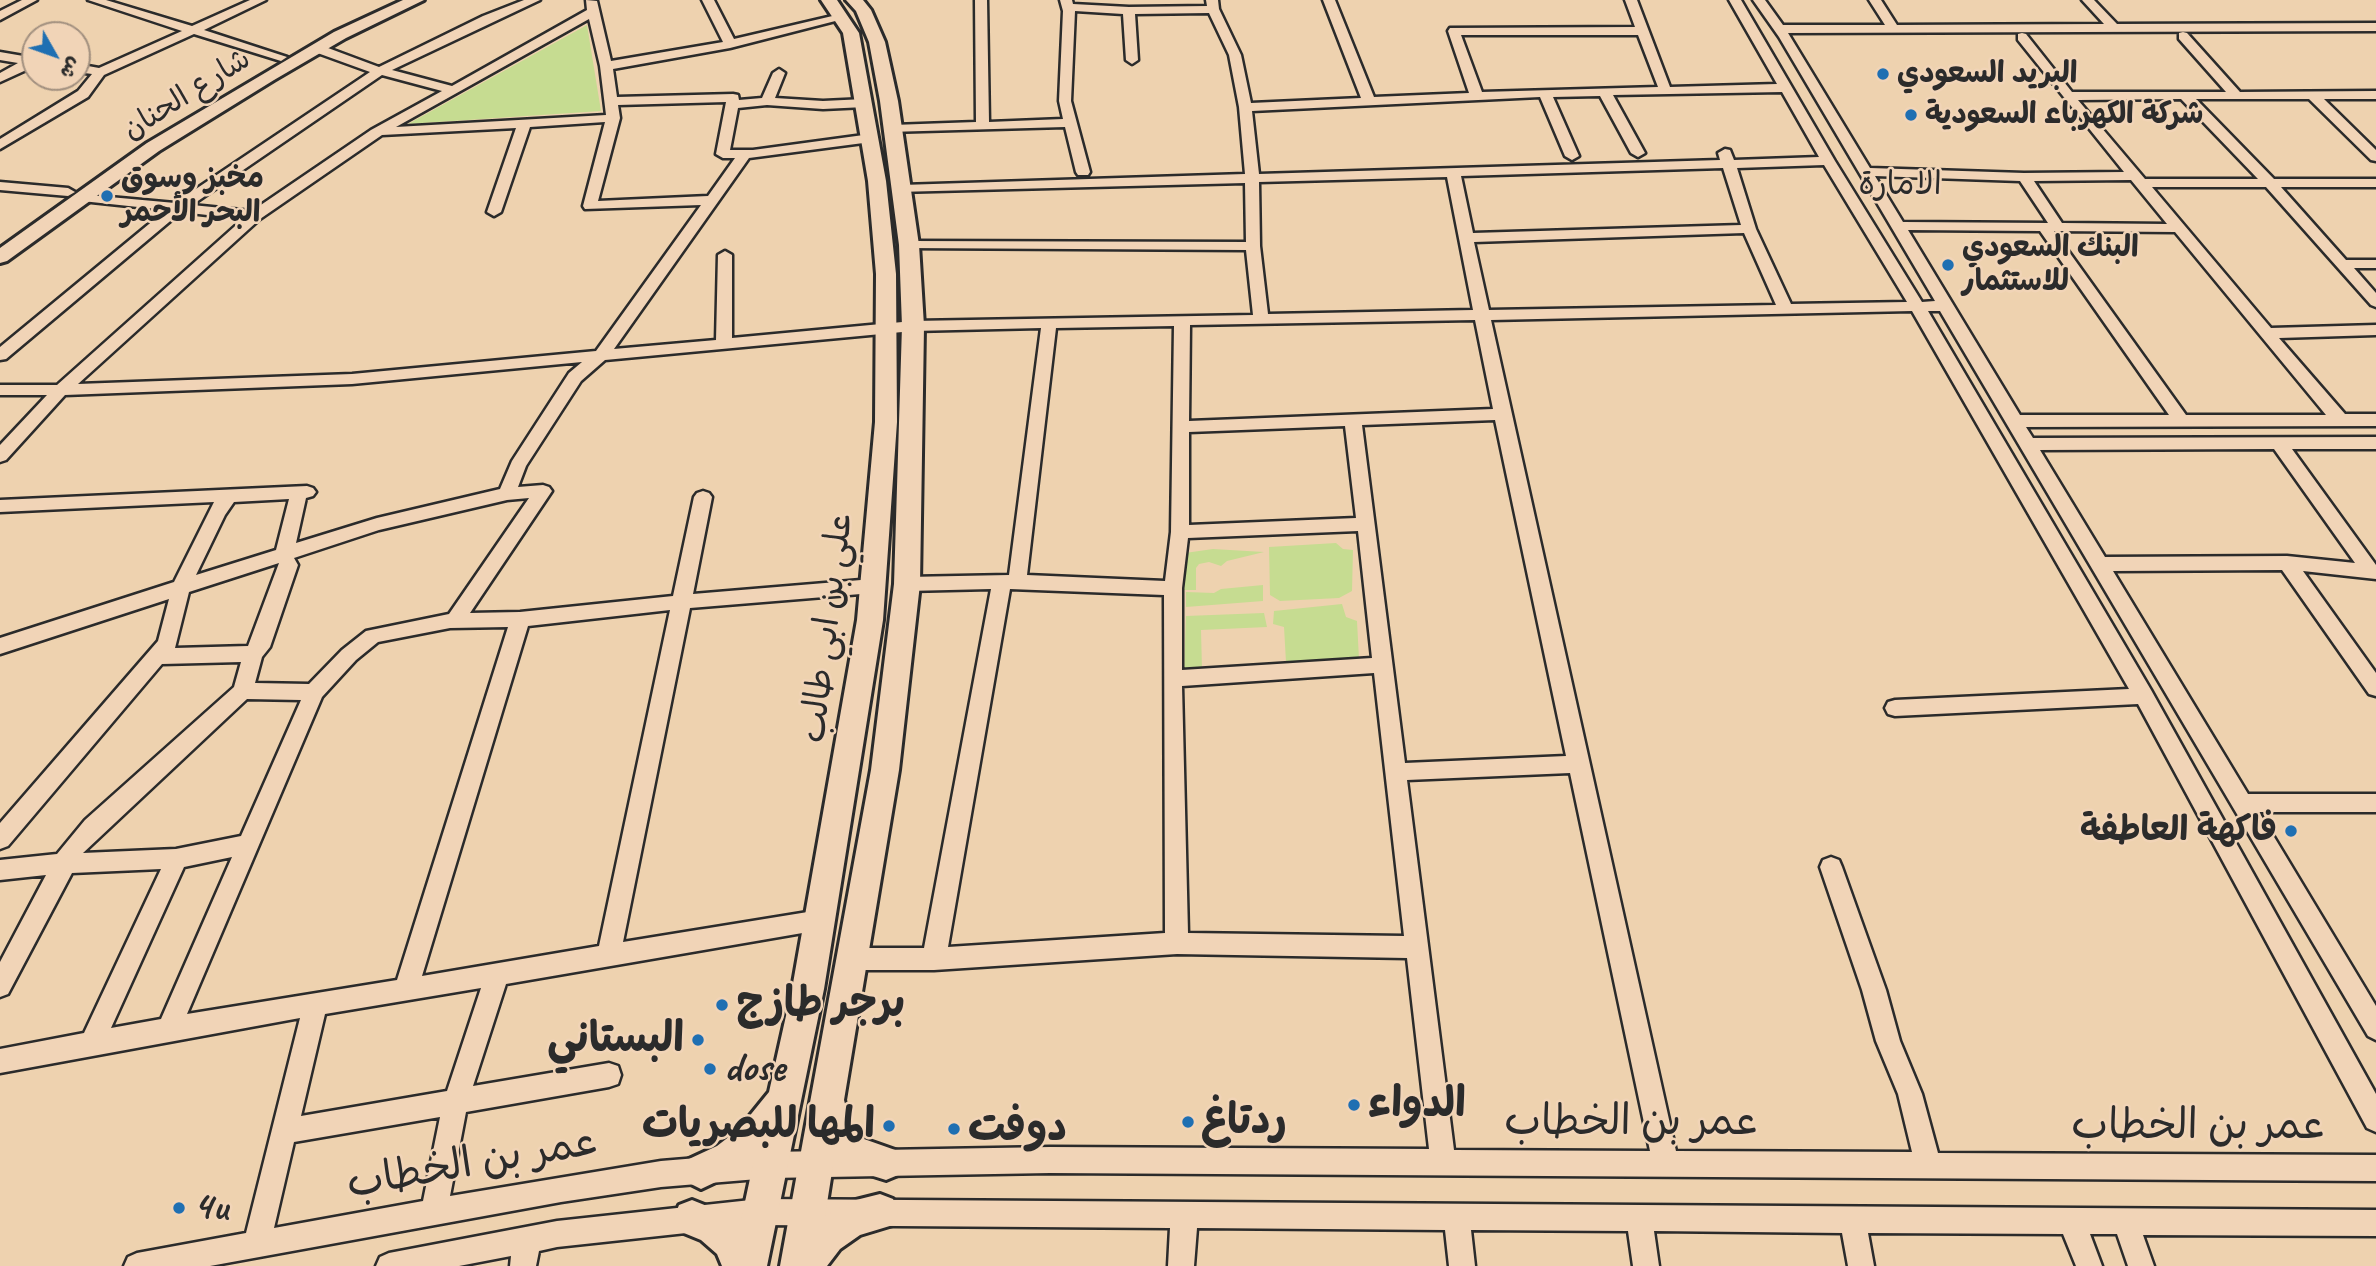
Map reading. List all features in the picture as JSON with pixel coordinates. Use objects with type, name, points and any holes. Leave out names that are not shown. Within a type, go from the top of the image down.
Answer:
[{"type":"main road","name":"شارع الحنان","points":[[0,257],[139,143],[326,32],[397,0]]},
{"type":"main road","name":"شارع الحنان","points":[[0,241],[316,48],[416,0]]},
{"type":"main road","name":"علي بن ابي طالب","points":[[749,1266],[820,920],[870,620],[886,422],[901,327],[909,245],[901,183],[882,134],[865,103],[851,33],[841,6]]},
{"type":"main road","name":"علي بن ابي طالب","points":[[797,1266],[885,770],[907,584],[901,327],[885,262],[877,42],[863,10],[841,6]]},
{"type":"main road","points":[[701,1171],[729,1158],[751,1141],[786,1094]]},
{"type":"main road","points":[[828,1095],[832,1126],[840,1142],[854,1153],[886,1163]]},
{"type":"main road","points":[[805,1266],[827,1236],[852,1219],[880,1212]]},
{"type":"main road","points":[[692,1218],[713,1227],[730,1241],[741,1266]]},
{"type":"street","points":[[0,16],[31,0]]},
{"type":"street","points":[[94,0],[193,30],[288,54]]},
{"type":"street","points":[[0,145],[83,94],[100,72],[260,0]]},
{"type":"street","points":[[0,355],[176,209],[380,71],[487,19],[534,0]]},
{"type":"street","points":[[708,0],[730,44]]},
{"type":"street","points":[[981,0],[984,126]]},
{"type":"street","points":[[1329,0],[1369,101]]},
{"type":"street","points":[[1631,0],[1667,92]]},
{"type":"street","points":[[1735,0],[2144,696],[2376,1119]]},
{"type":"street","points":[[1759,0],[1782,33],[1898,226],[2376,1028]]},
{"type":"street","points":[[1875,0],[1893,29]]},
{"type":"street","points":[[2088,0],[2114,28]]},
{"type":"street","points":[[2104,0],[2130,28]]},
{"type":"street","points":[[137,1],[288,54]]},
{"type":"street","points":[[1083,172],[1065,101],[1067,4],[1129,11],[1212,5],[1234,55],[1245,107],[1252,173],[1253,246],[1261,320]]},
{"type":"street","points":[[0,456],[61,390],[255,216],[376,133],[454,90],[592,6],[606,66],[613,118],[590,206],[710,200]]},
{"type":"street","points":[[606,66],[730,44],[841,6]]},
{"type":"street","points":[[1129,11],[1132,60]]},
{"type":"street","points":[[1782,33],[1893,29],[2376,27]]},
{"type":"street","points":[[1477,97],[1454,31],[1644,31]]},
{"type":"street","points":[[1782,33],[2022,37],[2376,37]]},
{"type":"street","points":[[2183,36],[2236,95]]},
{"type":"street","points":[[2022,37],[2068,96],[2340,420]]},
{"type":"street","points":[[316,48],[380,71],[454,90]]},
{"type":"street","points":[[0,56],[21,59]]},
{"type":"street","points":[[0,78],[21,67]]},
{"type":"street","points":[[91,70],[100,72]]},
{"type":"street","points":[[767,101],[779,73]]},
{"type":"street","points":[[1245,107],[1545,93],[1785,88]]},
{"type":"street","points":[[1545,93],[1572,156]]},
{"type":"street","points":[[1605,93],[1638,153]]},
{"type":"street","points":[[2312,95],[2376,157]]},
{"type":"street","points":[[2068,96],[2376,95]]},
{"type":"street","points":[[2185,96],[2270,183],[2376,302]]},
{"type":"street","points":[[611,101],[733,98],[723,154],[753,154],[882,134],[1071,123]]},
{"type":"street","points":[[733,105],[767,101],[822,105],[865,103]]},
{"type":"street","points":[[376,133],[613,118]]},
{"type":"street","points":[[494,212],[524,124]]},
{"type":"street","points":[[507,494],[518,465],[575,377],[602,354],[746,152]]},
{"type":"street","points":[[901,183],[1252,173],[1638,153],[1726,156]]},
{"type":"street","points":[[901,183],[1083,172],[1452,172],[1726,156],[1824,154]]},
{"type":"street","points":[[1726,156],[1749,229],[1785,308]]},
{"type":"street","points":[[1452,172],[1502,414],[1666,1164]]},
{"type":"street","points":[[1866,173],[2376,183]]},
{"type":"street","points":[[2024,177],[2051,227],[2182,421]]},
{"type":"street","points":[[0,186],[176,209],[255,216]]},
{"type":"street","points":[[1898,226],[2181,228]]},
{"type":"street","points":[[1465,238],[1749,229]]},
{"type":"street","points":[[909,245],[1253,246]]},
{"type":"street","points":[[724,343],[725,255]]},
{"type":"street","points":[[2342,264],[2376,264]]},
{"type":"street","points":[[0,390],[352,379],[901,327],[1945,306]]},
{"type":"street","points":[[1177,943],[1172,680],[1173,588],[1180,532],[1182,321]]},
{"type":"street","points":[[934,960],[1009,582],[1049,324]]},
{"type":"street","points":[[2267,333],[2376,330]]},
{"type":"street","points":[[1181,427],[1502,414]]},
{"type":"street","points":[[1353,419],[1443,1162]]},
{"type":"street","points":[[2014,421],[2376,420]]},
{"type":"street","points":[[2028,443],[2376,443]]},
{"type":"street","points":[[2279,443],[2373,572]]},
{"type":"street","points":[[0,646],[377,524],[507,494],[543,491],[454,621]]},
{"type":"street","points":[[0,839],[167,644],[181,588],[217,512],[230,494]]},
{"type":"street","points":[[0,506],[230,494],[303,495],[284,556],[289,565],[260,647],[253,654],[243,691],[93,827],[68,855],[0,986]]},
{"type":"street","points":[[609,955],[702,497]]},
{"type":"street","points":[[1180,532],[1367,524]]},
{"type":"street","points":[[2099,564],[2287,563],[2373,572]]},
{"type":"street","points":[[2287,563],[2376,688]]},
{"type":"street","points":[[907,584],[1009,582],[1173,588]]},
{"type":"street","points":[[169,1029],[314,692],[349,655],[373,636],[454,621],[520,619],[873,586]]},
{"type":"street","points":[[405,989],[520,619]]},
{"type":"street","points":[[157,656],[253,654]]},
{"type":"street","points":[[1172,680],[1384,665]]},
{"type":"street","points":[[243,691],[314,692]]},
{"type":"street","points":[[1895,708],[2144,696]]},
{"type":"street","points":[[1394,772],[1579,764]]},
{"type":"street","points":[[2242,803],[2376,803]]},
{"type":"street","points":[[0,870],[66,863],[176,859],[250,844]]},
{"type":"street","points":[[91,1044],[157,906],[176,859]]},
{"type":"street","points":[[1832,867],[1878,1003],[1888,1041],[1910,1094],[1928,1166]]},
{"type":"street","points":[[0,1061],[169,1029],[820,920]]},
{"type":"street","points":[[853,960],[934,960],[1177,943],[1418,947]]},
{"type":"street","points":[[435,1210],[456,1101],[497,974]]},
{"type":"street","points":[[257,1242],[315,1006]]},
{"type":"street","points":[[286,1131],[609,1075]]},
{"type":"street","name":"عمر بن الخطاب","points":[[137,1266],[257,1242],[561,1189],[770,1165],[1050,1160],[2376,1168]]},
{"type":"street","points":[[389,1266],[525,1253],[692,1218],[760,1212],[1184,1217],[2376,1223]]},
{"type":"street","points":[[1181,1266],[1184,1217]]},
{"type":"street","points":[[1457,1218],[1462,1266]]},
{"type":"street","points":[[1639,1219],[1646,1266]]},
{"type":"street","points":[[1853,1221],[1861,1266]]},
{"type":"street","points":[[2072,1222],[2089,1266]]},
{"type":"street","points":[[2125,1222],[2141,1266]]},
{"type":"green space","points":[[587,25],[601,111],[408,124]]},
{"type":"green space","points":[[1336,543],[1343,549],[1353,550],[1352,591],[1339,598],[1280,601],[1270,595],[1269,547]]},
{"type":"green space","points":[[1213,549],[1264,552],[1227,561],[1221,566],[1209,562],[1199,564],[1196,568],[1196,590],[1184,590],[1185,553]]},
{"type":"green space","points":[[1263,585],[1263,601],[1186,607],[1186,592],[1214,593],[1221,589]]},
{"type":"green space","points":[[1342,604],[1346,617],[1357,621],[1359,659],[1286,662],[1284,627],[1273,624],[1274,611]]},
{"type":"green space","points":[[1264,613],[1267,627],[1201,630],[1202,670],[1184,671],[1186,616]]},
{"type":"place","name":"البريد السعودي","points":[[1883,74]]},
{"type":"place","name":"شركة الكهرباء السعودية","points":[[1911,115]]},
{"type":"place","name":"مخبز وسوق البحر الأحمر","points":[[107,196]]},
{"type":"place","name":"البنك السعودي للاستثمار","points":[[1948,265]]},
{"type":"place","name":"فاكهة العاطفة","points":[[2291,831]]},
{"type":"place","name":"برجر طازج","points":[[722,1005]]},
{"type":"place","name":"البستاني","points":[[698,1040]]},
{"type":"place","name":"dose","points":[[710,1069]]},
{"type":"place","name":"الدواء","points":[[1354,1105]]},
{"type":"place","name":"ردتاغ","points":[[1188,1122]]},
{"type":"place","name":"المها للبصريات","points":[[889,1126]]},
{"type":"place","name":"دوفت","points":[[954,1129]]},
{"type":"place","name":"4u","points":[[179,1208]]},
{"type":"district","name":"الامارة","points":[[1900,186]]}]
